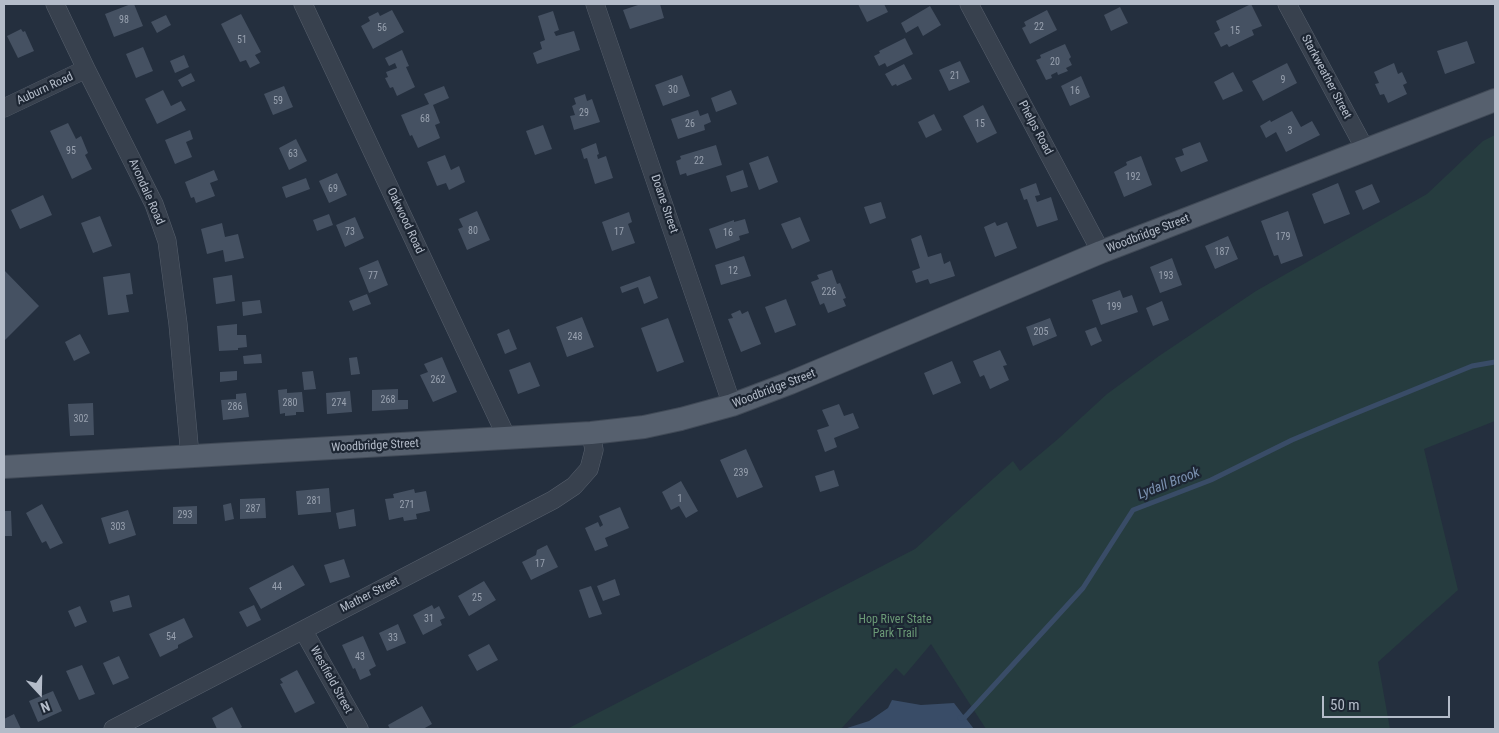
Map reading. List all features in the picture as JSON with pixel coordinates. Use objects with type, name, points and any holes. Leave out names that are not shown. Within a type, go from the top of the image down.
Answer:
[{"type":"main road","name":"Woodbridge Street","points":[[4,467],[591,433],[644,426],[732,405],[790,383],[1100,252],[1495,100]]},
{"type":"street","name":"Avondale Road","points":[[55,4],[154,204],[167,241],[178,324],[190,456]]},
{"type":"street","name":"Oakwood Road","points":[[304,4],[507,438]]},
{"type":"street","name":"Doane Street","points":[[595,4],[732,405]]},
{"type":"street","name":"Phelps Road","points":[[969,4],[1100,252]]},
{"type":"street","name":"Starkweather Street","points":[[1287,4],[1365,150]]},
{"type":"street","name":"Auburn Road","points":[[4,108],[86,69]]},
{"type":"street","name":"Mather Street","points":[[113,729],[553,500],[574,486],[589,469],[594,450],[591,433]]},
{"type":"street","name":"Westfield Street","points":[[303,630],[359,729]]},
{"type":"green space","name":"Hop River State Park Trail","points":[[1495,135],[1495,421],[1424,449],[1458,590],[1378,662],[1390,729],[986,729],[931,644],[904,676],[896,668],[841,729],[567,729],[915,549],[1013,461],[1020,471],[1107,394],[1159,356],[1256,291],[1427,194],[1483,141]]},
{"type":"water","points":[[892,700],[921,705],[954,703],[974,729],[844,729],[869,721],[888,708]]},
{"type":"building","points":[[134,4],[143,26],[114,37],[105,14]]},
{"type":"building","points":[[641,4],[660,4],[664,18],[630,29],[623,10]]},
{"type":"building","points":[[858,4],[884,4],[888,12],[867,22]]},
{"type":"building","points":[[1251,4],[1262,26],[1252,30],[1254,35],[1229,47],[1227,44],[1221,47],[1214,33],[1220,30],[1216,21]]},
{"type":"building","points":[[930,6],[941,25],[923,36],[918,26],[906,33],[901,23]]},
{"type":"building","points":[[1120,7],[1128,23],[1111,31],[1104,15]]},
{"type":"building","points":[[392,10],[404,32],[373,49],[361,26],[370,21],[368,17],[378,12],[380,16]]},
{"type":"building","points":[[1047,10],[1057,30],[1030,44],[1022,28],[1026,26],[1024,22]]},
{"type":"building","points":[[553,11],[559,30],[554,32],[556,36],[574,31],[580,50],[537,64],[533,53],[542,49],[540,42],[545,40],[538,16]]},
{"type":"building","points":[[241,14],[261,52],[255,55],[260,63],[250,68],[246,60],[240,62],[221,24]]},
{"type":"building","points":[[166,15],[171,25],[157,33],[151,22]]},
{"type":"building","points":[[21,29],[23,32],[25,31],[34,51],[18,58],[7,36]]},
{"type":"building","points":[[905,38],[913,54],[887,67],[885,63],[879,66],[874,56],[880,53],[879,51]]},
{"type":"building","points":[[1467,41],[1475,63],[1445,74],[1437,51]]},
{"type":"building","points":[[1065,44],[1071,57],[1069,59],[1072,65],[1066,68],[1068,71],[1058,75],[1057,72],[1051,75],[1052,78],[1046,80],[1036,60],[1041,58],[1040,55]]},
{"type":"building","points":[[143,47],[153,71],[136,78],[126,54]]},
{"type":"building","points":[[402,50],[409,66],[406,67],[415,87],[397,96],[393,87],[390,88],[385,78],[388,77],[386,72],[397,68],[395,63],[389,66],[385,58]]},
{"type":"building","points":[[184,55],[189,67],[175,73],[170,61]]},
{"type":"building","points":[[960,61],[970,82],[949,91],[939,70]]},
{"type":"building","points":[[1287,63],[1297,83],[1263,101],[1252,81]]},
{"type":"building","points":[[1394,63],[1398,74],[1402,72],[1407,83],[1403,85],[1407,94],[1388,103],[1384,94],[1380,95],[1375,84],[1379,83],[1374,72]]},
{"type":"building","points":[[904,64],[912,79],[897,86],[896,84],[892,86],[885,74]]},
{"type":"building","points":[[1233,72],[1243,91],[1223,100],[1214,82]]},
{"type":"building","points":[[191,73],[195,81],[182,87],[178,80]]},
{"type":"building","points":[[682,75],[690,96],[663,106],[655,85]]},
{"type":"building","points":[[1081,76],[1090,97],[1070,106],[1061,86]]},
{"type":"building","points":[[284,86],[293,107],[273,115],[264,94]]},
{"type":"building","points":[[444,86],[449,98],[433,105],[440,123],[435,125],[440,138],[418,148],[412,135],[410,136],[401,115],[429,104],[424,94]]},
{"type":"building","points":[[163,90],[171,106],[181,101],[186,110],[157,124],[145,99]]},
{"type":"building","points":[[731,90],[737,104],[716,112],[711,98]]},
{"type":"building","points":[[585,94],[587,101],[592,99],[600,122],[574,130],[570,116],[575,115],[572,106],[576,104],[574,98]]},
{"type":"building","points":[[983,105],[997,133],[977,143],[963,116]]},
{"type":"building","points":[[698,110],[700,116],[708,113],[711,122],[704,125],[705,130],[678,139],[671,119]]},
{"type":"building","points":[[1292,111],[1301,127],[1312,121],[1320,135],[1286,152],[1276,132],[1266,138],[1260,126]]},
{"type":"building","points":[[934,114],[942,130],[926,138],[918,122]]},
{"type":"building","points":[[68,123],[76,139],[81,136],[88,153],[85,155],[92,169],[72,179],[50,131]]},
{"type":"building","points":[[543,125],[552,149],[535,155],[526,131]]},
{"type":"building","points":[[190,130],[193,139],[186,142],[192,157],[175,164],[165,140]]},
{"type":"building","points":[[296,139],[307,161],[289,170],[279,148]]},
{"type":"building","points":[[1200,142],[1208,161],[1181,172],[1175,158],[1184,155],[1182,149]]},
{"type":"building","points":[[596,143],[599,154],[597,155],[598,159],[606,156],[613,178],[595,184],[587,158],[584,159],[581,149]]},
{"type":"building","points":[[716,145],[722,165],[687,176],[686,173],[680,175],[676,161],[681,159],[680,156]]},
{"type":"building","points":[[445,155],[451,170],[459,166],[465,182],[449,190],[446,183],[437,186],[427,162]]},
{"type":"building","points":[[768,156],[778,182],[759,190],[749,163]]},
{"type":"building","points":[[1141,156],[1152,185],[1124,197],[1114,172],[1127,165],[1126,162]]},
{"type":"building","points":[[214,170],[218,180],[210,183],[215,196],[196,203],[194,197],[191,198],[185,182]]},
{"type":"building","points":[[743,170],[748,187],[731,192],[726,176]]},
{"type":"building","points":[[337,173],[347,195],[329,203],[319,181]]},
{"type":"building","points":[[306,178],[310,189],[286,198],[282,187]]},
{"type":"building","points":[[1036,183],[1040,195],[1035,196],[1037,202],[1051,197],[1058,220],[1037,227],[1027,199],[1024,200],[1020,189]]},
{"type":"building","points":[[1338,183],[1350,214],[1324,224],[1312,194]]},
{"type":"building","points":[[1372,184],[1380,202],[1363,210],[1355,191]]},
{"type":"building","points":[[43,195],[52,215],[20,229],[11,210]]},
{"type":"building","points":[[881,202],[886,218],[870,224],[864,207]]},
{"type":"building","points":[[477,211],[490,240],[467,250],[458,229],[463,227],[459,219]]},
{"type":"building","points":[[1288,211],[1303,256],[1281,264],[1278,255],[1274,256],[1261,221]]},
{"type":"building","points":[[629,212],[632,222],[628,224],[635,243],[612,251],[602,222]]},
{"type":"building","points":[[329,214],[333,225],[317,231],[313,220]]},
{"type":"building","points":[[100,216],[112,246],[93,253],[81,223]]},
{"type":"building","points":[[355,217],[364,238],[345,247],[336,225]]},
{"type":"building","points":[[800,217],[810,241],[792,249],[781,224]]},
{"type":"building","points":[[745,219],[749,233],[739,236],[740,240],[716,249],[709,229],[734,220],[734,222]]},
{"type":"building","points":[[995,222],[997,226],[1007,222],[1017,248],[995,257],[984,227]]},
{"type":"building","points":[[222,223],[225,237],[238,234],[244,258],[225,262],[223,250],[207,254],[201,229]]},
{"type":"building","points":[[921,235],[928,257],[941,253],[944,264],[950,261],[955,276],[930,284],[928,279],[916,283],[912,271],[920,268],[911,239]]},
{"type":"building","points":[[1228,236],[1238,259],[1215,269],[1205,246]]},
{"type":"building","points":[[744,256],[751,276],[721,285],[715,265]]},
{"type":"building","points":[[1172,258],[1182,285],[1160,293],[1150,267]]},
{"type":"building","points":[[378,260],[388,285],[369,293],[359,268]]},
{"type":"building","points":[[4,270],[39,306],[4,341]]},
{"type":"building","points":[[832,270],[837,284],[840,283],[846,298],[843,299],[846,306],[828,313],[824,303],[820,305],[811,282],[819,279],[817,275]]},
{"type":"building","points":[[130,273],[133,294],[126,295],[129,312],[108,315],[103,277]]},
{"type":"building","points":[[232,275],[235,301],[216,304],[213,278]]},
{"type":"building","points":[[650,276],[658,298],[644,304],[638,287],[622,293],[620,287]]},
{"type":"building","points":[[1120,290],[1123,298],[1132,295],[1138,312],[1101,325],[1092,300]]},
{"type":"building","points":[[367,294],[371,304],[353,311],[349,301]]},
{"type":"building","points":[[786,299],[796,325],[775,333],[765,307]]},
{"type":"building","points":[[260,300],[262,313],[243,316],[242,302]]},
{"type":"building","points":[[1162,301],[1169,320],[1153,326],[1146,308]]},
{"type":"building","points":[[740,310],[742,314],[748,311],[761,344],[741,352],[728,319],[733,318],[731,314]]},
{"type":"building","points":[[582,317],[594,347],[567,357],[556,327]]},
{"type":"building","points":[[668,318],[684,362],[657,372],[641,328]]},
{"type":"building","points":[[1050,318],[1057,336],[1033,346],[1026,327]]},
{"type":"building","points":[[237,324],[237,335],[246,335],[247,347],[238,348],[238,350],[219,351],[217,326]]},
{"type":"building","points":[[1096,327],[1102,341],[1091,346],[1085,331]]},
{"type":"building","points":[[509,329],[517,349],[505,354],[497,334]]},
{"type":"building","points":[[80,334],[90,353],[74,361],[65,342]]},
{"type":"building","points":[[1000,350],[1007,365],[1003,366],[1009,380],[990,389],[984,375],[980,377],[973,361]]},
{"type":"building","points":[[261,354],[262,363],[244,364],[243,356]]},
{"type":"building","points":[[357,357],[360,374],[351,375],[349,358]]},
{"type":"building","points":[[442,357],[457,392],[433,402],[420,375],[428,372],[424,364]]},
{"type":"building","points":[[952,361],[961,383],[933,395],[924,373]]},
{"type":"building","points":[[530,362],[540,386],[518,394],[509,370]]},
{"type":"building","points":[[237,371],[237,380],[220,382],[220,372]]},
{"type":"building","points":[[313,371],[316,389],[304,390],[302,372]]},
{"type":"building","points":[[287,389],[287,393],[302,392],[304,412],[296,412],[296,415],[285,416],[285,413],[280,414],[278,390]]},
{"type":"building","points":[[398,389],[398,400],[408,400],[408,409],[372,411],[372,390]]},
{"type":"building","points":[[350,391],[352,412],[327,414],[326,393]]},
{"type":"building","points":[[246,393],[249,417],[223,420],[221,400],[236,399],[236,394]]},
{"type":"building","points":[[93,403],[94,435],[70,436],[68,404]]},
{"type":"building","points":[[839,404],[844,416],[853,413],[859,428],[834,438],[837,447],[825,452],[817,430],[829,426],[822,410]]},
{"type":"building","points":[[746,449],[763,487],[737,498],[720,460]]},
{"type":"building","points":[[834,470],[839,486],[820,492],[815,476]]},
{"type":"building","points":[[681,481],[698,511],[686,518],[679,506],[671,510],[662,492]]},
{"type":"building","points":[[329,488],[331,512],[298,515],[296,491]]},
{"type":"building","points":[[414,489],[415,493],[426,491],[430,511],[416,514],[417,519],[404,521],[403,517],[389,520],[385,499],[394,498],[393,494]]},
{"type":"building","points":[[265,498],[266,518],[240,519],[240,499]]},
{"type":"building","points":[[231,503],[234,519],[225,521],[223,505]]},
{"type":"building","points":[[42,504],[63,543],[50,549],[46,541],[42,543],[26,513]]},
{"type":"building","points":[[197,506],[197,524],[173,524],[173,507]]},
{"type":"building","points":[[620,507],[629,528],[605,538],[608,546],[595,551],[585,528],[598,522],[600,527],[603,525],[599,516]]},
{"type":"building","points":[[354,509],[356,526],[339,529],[336,513]]},
{"type":"building","points":[[128,510],[136,535],[109,544],[101,518]]},
{"type":"building","points":[[4,511],[11,511],[12,536],[4,536]]},
{"type":"building","points":[[547,545],[558,567],[531,580],[522,562],[536,555],[537,550]]},
{"type":"building","points":[[344,559],[350,577],[330,583],[324,565]]},
{"type":"building","points":[[293,565],[305,585],[261,609],[249,588]]},
{"type":"building","points":[[615,579],[620,595],[603,601],[597,586]]},
{"type":"building","points":[[484,581],[496,600],[469,616],[458,596]]},
{"type":"building","points":[[591,586],[602,614],[589,618],[579,590]]},
{"type":"building","points":[[129,595],[132,607],[113,612],[110,601]]},
{"type":"building","points":[[254,605],[261,620],[247,627],[239,612]]},
{"type":"building","points":[[432,605],[434,609],[439,606],[445,618],[440,620],[442,625],[423,635],[413,615]]},
{"type":"building","points":[[80,606],[87,622],[75,627],[68,611]]},
{"type":"building","points":[[184,618],[193,637],[178,645],[178,648],[160,657],[149,634]]},
{"type":"building","points":[[398,624],[406,643],[387,651],[379,633]]},
{"type":"building","points":[[363,636],[376,666],[369,670],[371,675],[360,680],[342,645]]},
{"type":"building","points":[[489,644],[498,660],[477,671],[468,655]]},
{"type":"building","points":[[119,656],[129,678],[113,685],[103,663]]},
{"type":"building","points":[[82,665],[95,694],[79,700],[66,671]]},
{"type":"building","points":[[297,670],[315,703],[295,713],[280,684],[283,683],[280,679]]},
{"type":"building","points":[[53,691],[62,711],[38,722],[29,701]]},
{"type":"building","points":[[422,706],[432,724],[423,729],[390,729],[388,725]]},
{"type":"building","points":[[232,707],[242,727],[239,729],[217,729],[212,718]]},
{"type":"building","points":[[14,714],[21,729],[4,729],[4,719]]},
{"type":"waterway","name":"Lydall Brook","points":[[960,718],[965,717],[1083,588],[1133,510],[1211,480],[1292,440],[1349,416],[1472,366],[1495,362]]}]
